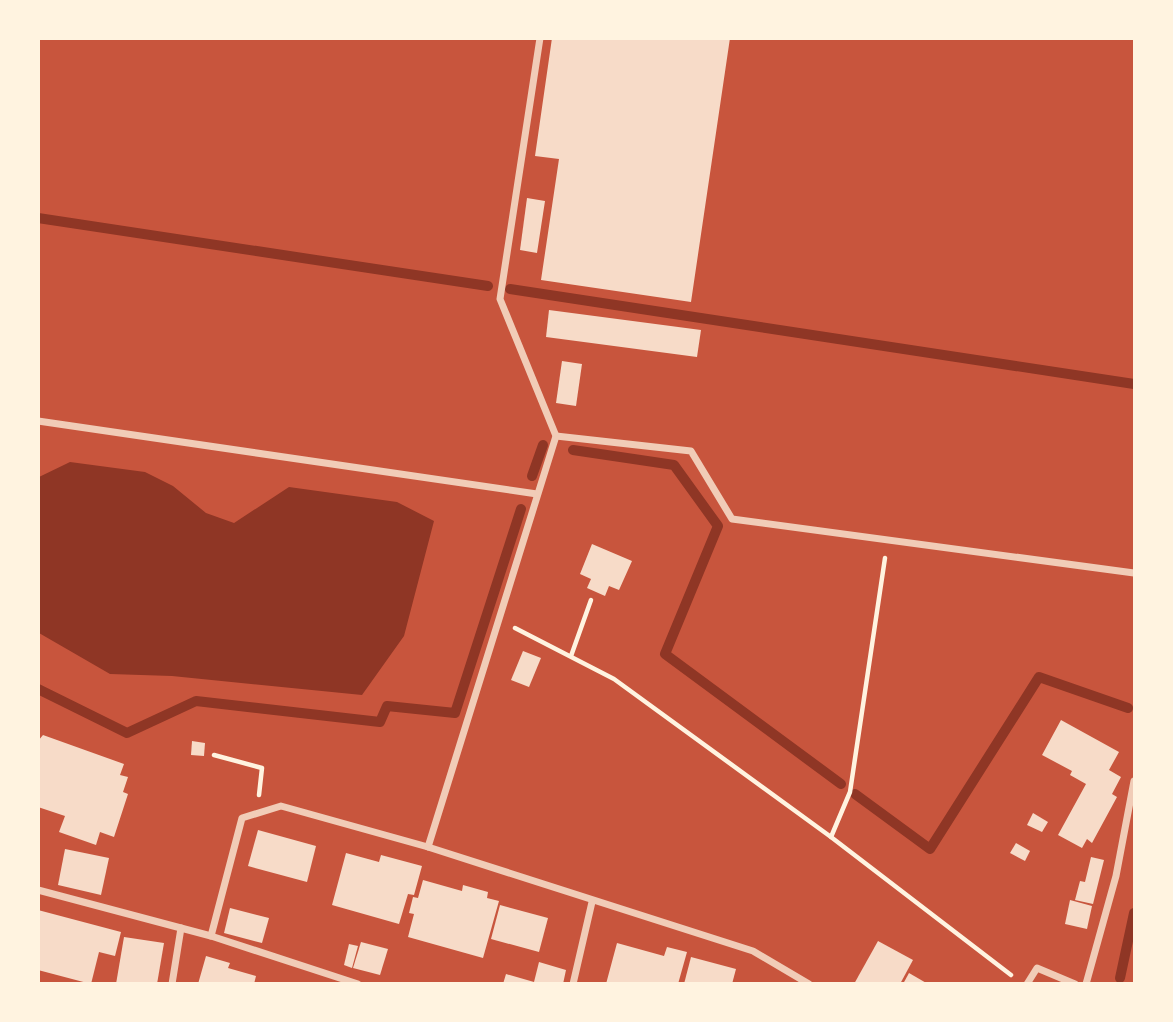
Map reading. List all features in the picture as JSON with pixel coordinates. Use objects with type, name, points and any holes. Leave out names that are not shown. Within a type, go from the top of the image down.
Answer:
[{"type":"street","points":[[428,847],[556,436],[500,299],[540,38]]},
{"type":"street","points":[[38,421],[537,494]]},
{"type":"street","points":[[556,436],[691,451],[732,519],[1135,573]]},
{"type":"street","points":[[1086,984],[1116,876],[1135,781]]},
{"type":"street","points":[[211,936],[242,818],[281,806],[428,847],[592,902],[753,951],[809,984]]},
{"type":"street","points":[[38,890],[211,936],[358,984]]},
{"type":"street","points":[[573,984],[592,902]]},
{"type":"street","points":[[172,984],[181,928]]},
{"type":"street","points":[[1027,984],[1037,968],[1075,984]]},
{"type":"path","points":[[831,837],[850,792],[888,540]]},
{"type":"path","points":[[571,656],[592,600]]},
{"type":"path","points":[[498,620],[614,679],[831,837],[1022,984]]},
{"type":"path","points":[[214,755],[261,768],[257,814]]},
{"type":"shaded area","points":[[70,462],[145,472],[173,486],[206,513],[234,523],[289,487],[397,502],[434,521],[404,636],[362,695],[172,676],[110,674],[39,633],[39,477]]},
{"type":"building","points":[[552,38],[730,38],[691,302],[541,280],[559,159],[535,156]]},
{"type":"building","points":[[527,198],[545,201],[537,253],[520,250]]},
{"type":"building","points":[[549,310],[701,330],[697,357],[546,337]]},
{"type":"building","points":[[562,361],[582,364],[576,406],[556,403]]},
{"type":"building","points":[[592,544],[632,561],[619,590],[609,586],[605,596],[587,588],[591,579],[580,574]]},
{"type":"building","points":[[523,651],[541,658],[529,687],[511,680]]},
{"type":"building","points":[[1061,720],[1119,752],[1109,770],[1121,777],[1112,794],[1117,797],[1092,843],[1087,839],[1082,848],[1058,835],[1086,784],[1070,775],[1072,771],[1042,755]]},
{"type":"building","points":[[43,735],[124,764],[120,775],[128,777],[123,792],[128,794],[114,837],[100,832],[96,845],[59,832],[65,816],[38,807],[38,741]]},
{"type":"building","points":[[192,741],[205,743],[204,756],[191,755]]},
{"type":"building","points":[[1033,813],[1048,822],[1042,832],[1027,825]]},
{"type":"building","points":[[258,830],[316,846],[307,882],[248,866]]},
{"type":"building","points":[[1016,843],[1030,851],[1025,861],[1010,853]]},
{"type":"building","points":[[65,849],[109,858],[101,895],[58,885]]},
{"type":"building","points":[[346,853],[379,862],[381,855],[422,866],[414,895],[408,894],[399,924],[332,905]]},
{"type":"building","points":[[1091,857],[1104,860],[1093,904],[1075,900],[1080,881],[1085,882]]},
{"type":"building","points":[[423,880],[462,891],[463,885],[488,892],[487,898],[499,901],[483,958],[408,937],[414,914],[409,913],[413,897],[418,898]]},
{"type":"building","points":[[1070,900],[1092,906],[1087,929],[1065,924]]},
{"type":"building","points":[[500,905],[548,918],[539,952],[491,939]]},
{"type":"building","points":[[230,908],[269,918],[262,943],[224,933]]},
{"type":"building","points":[[38,910],[121,932],[115,956],[99,952],[91,984],[38,970]]},
{"type":"building","points":[[124,937],[164,943],[157,984],[116,984]]},
{"type":"building","points":[[878,941],[913,960],[900,984],[854,984]]},
{"type":"building","points":[[361,942],[388,949],[380,975],[353,968]]},
{"type":"building","points":[[617,943],[664,956],[667,947],[687,952],[678,984],[606,984]]},
{"type":"building","points":[[349,944],[358,946],[352,968],[344,965]]},
{"type":"building","points":[[206,956],[230,963],[228,968],[256,976],[254,984],[198,984]]},
{"type":"building","points":[[691,957],[736,969],[732,984],[684,984]]},
{"type":"building","points":[[539,962],[566,970],[563,984],[503,984],[506,974],[534,982]]},
{"type":"building","points":[[909,973],[928,984],[903,984]]},
{"type":"waterway","points":[[38,218],[488,286]]},
{"type":"waterway","points":[[510,289],[1134,384]]},
{"type":"waterway","points":[[532,476],[543,445]]},
{"type":"waterway","points":[[573,450],[674,465],[718,526],[665,654],[841,784]]},
{"type":"waterway","points":[[38,689],[127,733],[196,701],[380,722],[387,706],[455,713],[521,509]]},
{"type":"waterway","points":[[855,794],[930,849],[1039,677],[1128,708]]},
{"type":"waterway","points":[[1120,978],[1134,913]]}]
